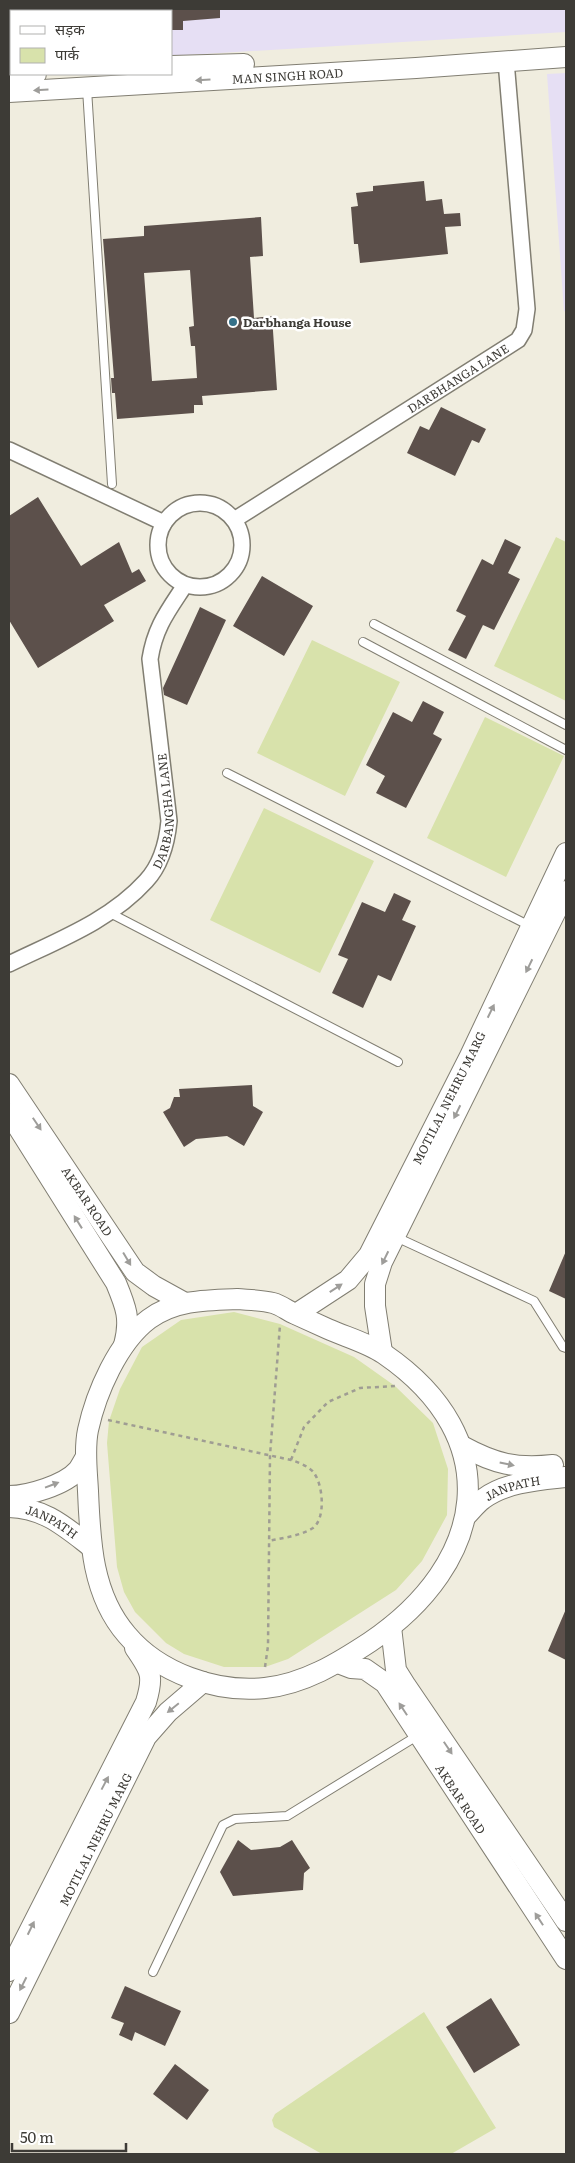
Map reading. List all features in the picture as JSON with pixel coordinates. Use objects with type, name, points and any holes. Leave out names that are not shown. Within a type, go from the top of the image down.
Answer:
[{"type":"main road","name":"MAN SINGH ROAD","points":[[172,66],[385,58],[566,45]]},
{"type":"main road","name":"MAN SINGH ROAD","points":[[9,92],[86,87],[137,79],[386,70],[566,57]]},
{"type":"main road","name":"MOTILAL NEHRU MARG","points":[[382,1352],[375,1306],[375,1284],[382,1262],[396,1237],[539,930],[566,853]]},
{"type":"main road","name":"MOTILAL NEHRU MARG","points":[[288,1319],[348,1280],[369,1255],[539,930],[564,902]]},
{"type":"main road","name":"AKBAR ROAD","points":[[9,1084],[135,1272],[154,1286],[183,1302]]},
{"type":"main road","name":"AKBAR ROAD","points":[[9,1113],[116,1283],[126,1308],[128,1327],[124,1345]]},
{"type":"main road","points":[[236,1299],[274,1303],[288,1319],[382,1352],[437,1402],[452,1423],[462,1446],[469,1480],[466,1516],[458,1542],[445,1566],[420,1599],[391,1627],[338,1663],[295,1682],[264,1688],[234,1688],[203,1682],[167,1666],[150,1656],[127,1636],[104,1597],[96,1575],[90,1546],[86,1457],[88,1431],[102,1386],[124,1345],[149,1319],[183,1302],[236,1299]]},
{"type":"main road","name":"JANPATH","points":[[462,1446],[481,1456],[504,1464],[529,1468],[566,1464]]},
{"type":"main road","name":"JANPATH","points":[[9,1496],[23,1496],[60,1483],[77,1472],[86,1457]]},
{"type":"main road","name":"JANPATH","points":[[466,1516],[483,1499],[509,1487],[530,1481],[566,1477]]},
{"type":"main road","name":"JANPATH","points":[[9,1507],[24,1508],[54,1518],[90,1546]]},
{"type":"main road","name":"AKBAR ROAD","points":[[391,1627],[396,1670],[566,1921]]},
{"type":"main road","name":"MOTILAL NEHRU MARG","points":[[9,1972],[146,1702],[152,1682],[146,1664],[127,1636]]},
{"type":"main road","name":"AKBAR ROAD","points":[[338,1663],[351,1668],[365,1669],[385,1683],[566,1959]]},
{"type":"main road","name":"MOTILAL NEHRU MARG","points":[[9,2013],[146,1737],[168,1712],[203,1682]]},
{"type":"street","name":"DARBHANGA LANE","points":[[234,520],[518,340],[524,330],[527,309],[506,61]]},
{"type":"street","points":[[9,450],[164,523]]},
{"type":"street","points":[[206,503],[222,509],[234,520],[242,535],[242,552],[237,567],[226,580],[211,587],[194,588],[178,582],[166,571],[159,556],[158,539],[164,523],[175,511],[190,504],[206,503]]},
{"type":"street","name":"DARBANGHA LANE","points":[[9,964],[110,913],[147,880],[160,859],[167,840],[169,821],[150,659],[153,640],[160,624],[185,585]]},
{"type":"lane","points":[[86,87],[112,484]]},
{"type":"lane","points":[[374,624],[566,725]]},
{"type":"lane","points":[[363,642],[566,750]]},
{"type":"lane","points":[[227,773],[539,930]]},
{"type":"lane","points":[[110,913],[398,1062]]},
{"type":"lane","points":[[396,1237],[534,1301],[563,1347],[566,1348]]},
{"type":"lane","points":[[153,1972],[223,1825],[235,1819],[286,1816],[419,1735]]},
{"type":"path","points":[[265,1667],[268,1646],[270,1455],[288,1319]]},
{"type":"path","points":[[291,1460],[304,1428],[328,1402],[360,1388],[395,1386]]},
{"type":"path","points":[[93,1416],[291,1460],[314,1471],[321,1487],[320,1518],[314,1527],[290,1537],[268,1541]]},
{"type":"shaded area","points":[[9,9],[120,9],[10,10],[9,67]]},
{"type":"shaded area","points":[[566,9],[566,32],[172,56],[172,10],[148,10]]},
{"type":"shaded area","points":[[566,73],[566,312],[564,311],[547,74]]},
{"type":"green space","points":[[556,537],[566,542],[566,701],[494,666]]},
{"type":"green space","points":[[312,640],[400,682],[345,796],[257,753]]},
{"type":"green space","points":[[485,717],[564,756],[506,877],[427,838]]},
{"type":"green space","points":[[264,808],[374,861],[320,973],[210,920]]},
{"type":"green space","points":[[234,1312],[280,1324],[354,1357],[395,1386],[433,1423],[448,1469],[447,1515],[422,1561],[396,1590],[288,1659],[265,1667],[224,1667],[184,1654],[166,1643],[135,1612],[124,1592],[117,1567],[107,1443],[109,1421],[120,1389],[142,1347],[181,1320]]},
{"type":"green space","points":[[424,2012],[496,2128],[451,2154],[322,2154],[274,2127],[272,2120],[275,2114]]},
{"type":"building","points":[[220,9],[220,18],[183,21],[183,30],[172,30],[171,10]]},
{"type":"building","points":[[424,181],[426,201],[442,199],[444,214],[460,213],[461,226],[445,227],[448,254],[360,263],[358,244],[354,244],[351,207],[358,206],[356,193],[373,191],[373,186]]},
{"type":"building","name":"Darbhanga House","points":[[261,217],[263,256],[250,257],[254,318],[272,316],[277,390],[202,396],[203,405],[194,405],[194,413],[117,419],[115,393],[112,393],[111,378],[114,378],[103,239],[144,236],[144,226]],"holes":[[[190,270],[194,326],[189,327],[191,346],[195,346],[197,378],[152,381],[144,273]]]},
{"type":"building","points":[[441,407],[486,429],[479,443],[472,440],[455,476],[407,453],[420,426],[429,430]]},
{"type":"building","points":[[38,497],[81,566],[119,542],[132,573],[139,569],[146,581],[104,605],[114,621],[38,668],[9,620],[9,516]]},
{"type":"building","points":[[505,539],[521,547],[508,573],[520,579],[494,630],[483,625],[466,659],[448,650],[466,616],[456,611],[482,559],[493,565]]},
{"type":"building","points":[[262,576],[313,606],[284,656],[233,626]]},
{"type":"building","points":[[200,607],[226,620],[187,705],[164,695],[163,688]]},
{"type":"building","points":[[423,701],[444,712],[433,734],[442,739],[406,808],[376,793],[385,776],[366,765],[393,712],[412,722]]},
{"type":"building","points":[[394,893],[411,901],[402,920],[416,926],[391,981],[378,975],[363,1008],[332,993],[348,959],[338,955],[362,902],[385,912]]},
{"type":"building","points":[[252,1085],[253,1106],[263,1112],[244,1146],[227,1136],[196,1139],[184,1147],[163,1112],[170,1108],[174,1097],[180,1097],[179,1089]]},
{"type":"building","points":[[566,1251],[566,1299],[549,1291]]},
{"type":"building","points":[[566,1609],[566,1660],[548,1651]]},
{"type":"building","points":[[238,1840],[251,1850],[280,1847],[292,1840],[310,1868],[304,1873],[303,1890],[233,1896],[220,1872]]},
{"type":"building","points":[[125,1986],[181,2011],[165,2046],[135,2032],[132,2041],[119,2035],[124,2023],[111,2018]]},
{"type":"building","points":[[491,1998],[520,2045],[474,2073],[446,2027]]},
{"type":"building","points":[[175,2064],[209,2090],[187,2120],[153,2094]]},
{"type":"place","name":"Darbhanga House","points":[[233,322]]}]
